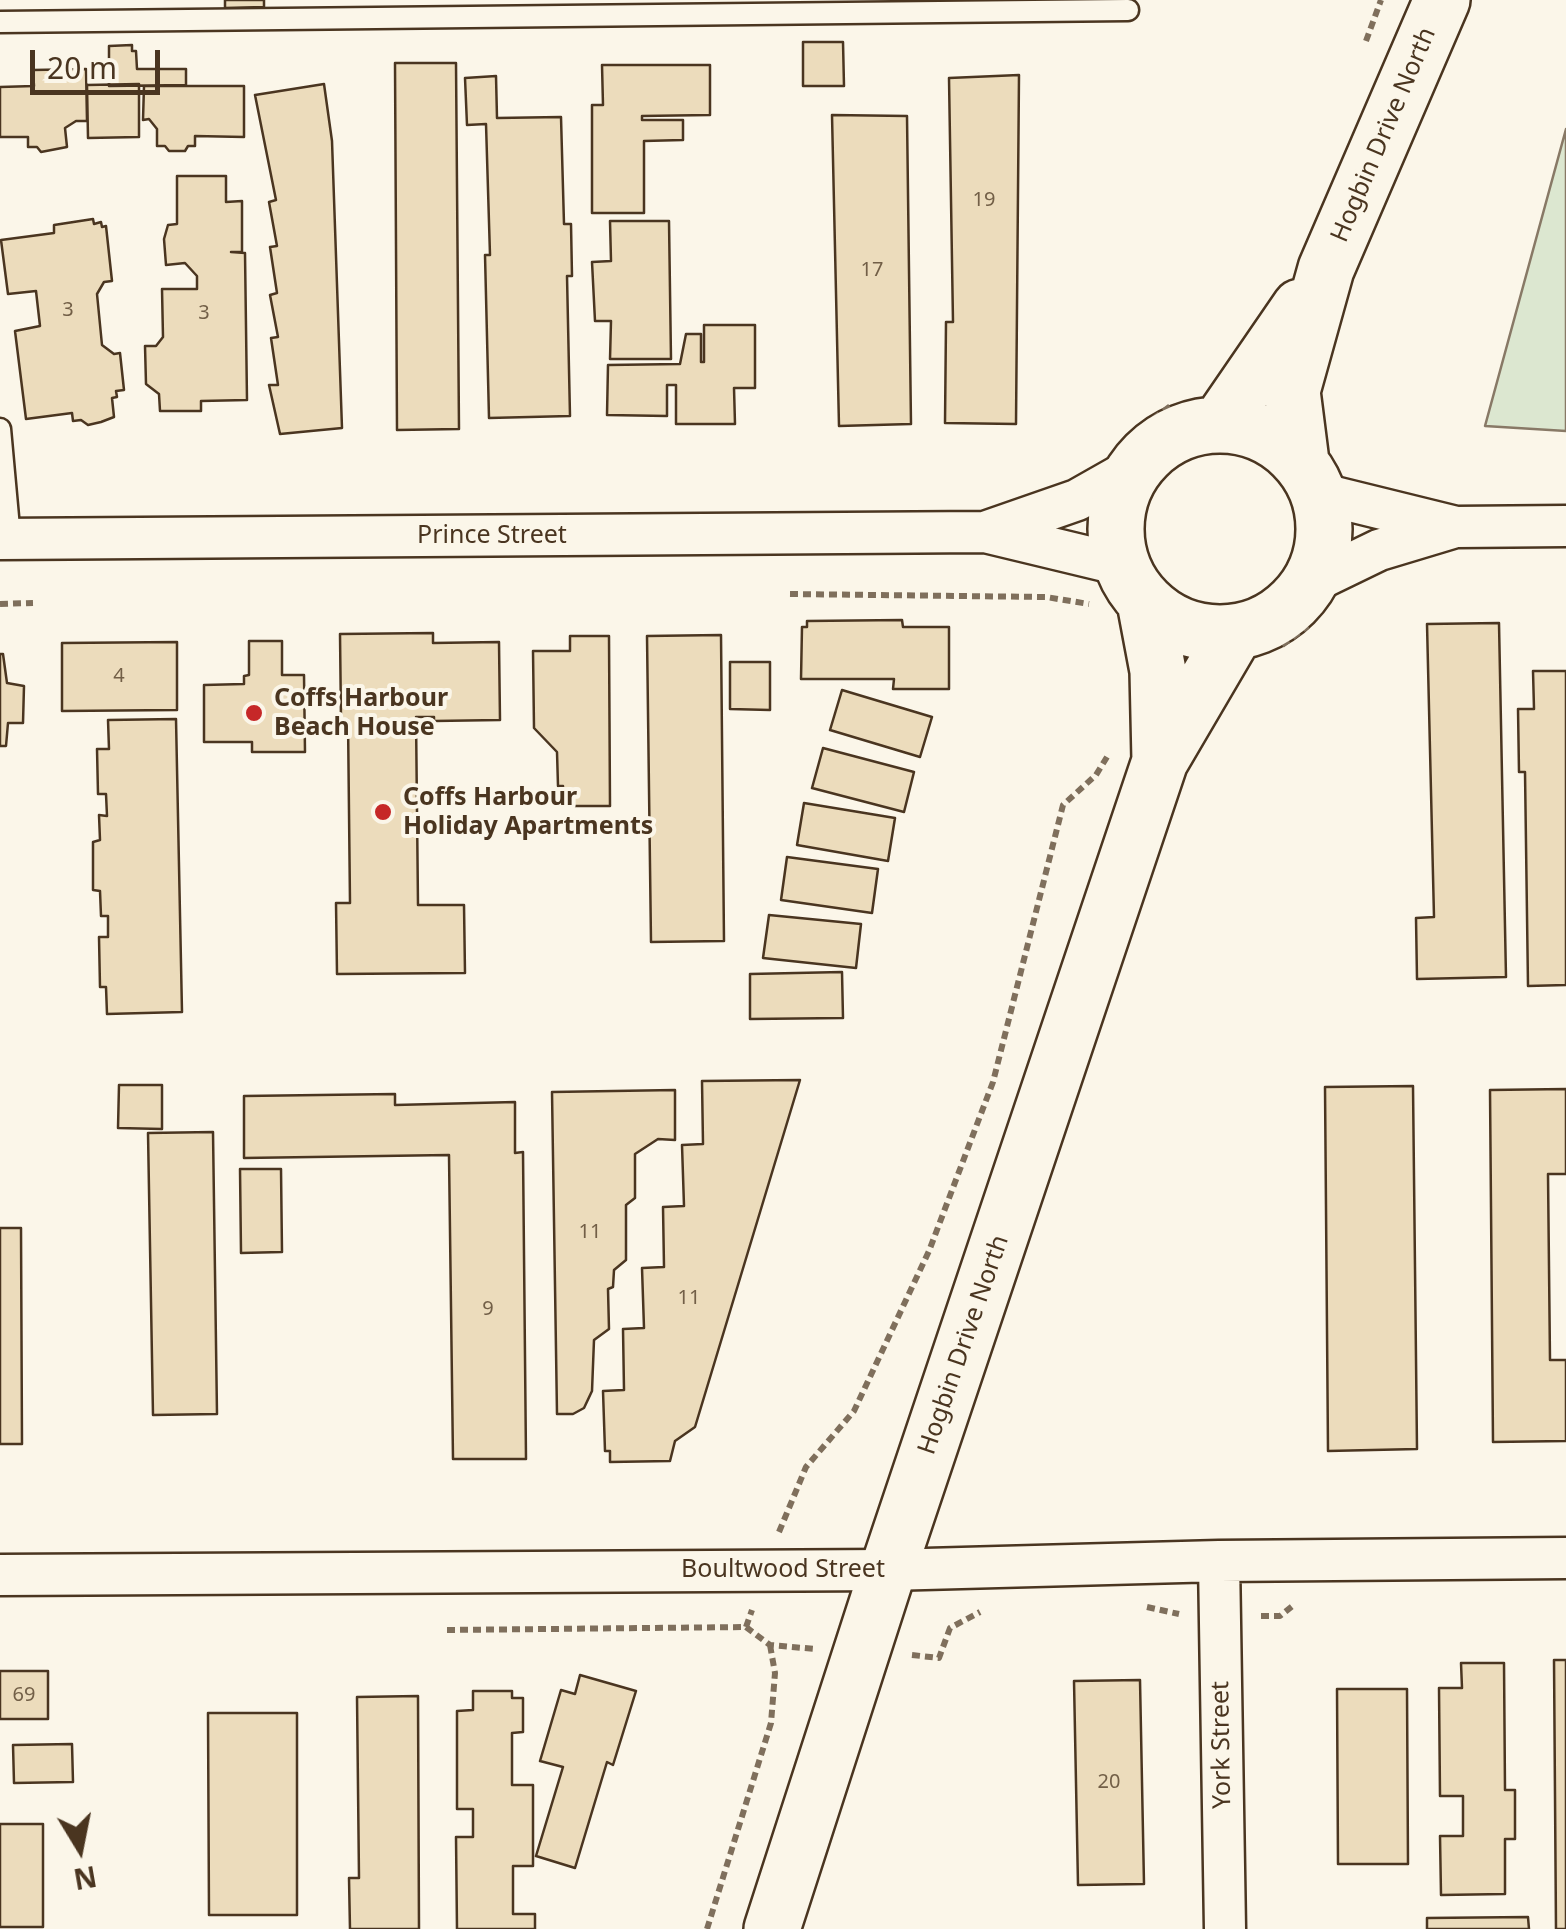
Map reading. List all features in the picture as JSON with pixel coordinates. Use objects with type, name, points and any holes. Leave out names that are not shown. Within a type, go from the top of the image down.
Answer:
[{"type":"main road","name":"Hogbin Drive North","points":[[1310,477],[1292,391],[1326,269],[1442,0]]},
{"type":"main road","name":"Hogbin Drive North","points":[[1202,410],[1326,269]]},
{"type":"main road","points":[[1202,410],[1278,442],[1310,477],[1325,523],[1312,603],[1290,607],[1264,624],[1251,646],[1171,622],[1133,584],[1115,531],[1134,450],[1159,444],[1188,430],[1202,410]]},
{"type":"main road","name":"Hogbin Drive North","points":[[772,1929],[888,1570],[1136,756],[1158,671],[1133,584]]},
{"type":"main road","name":"Hogbin Drive North","points":[[1136,756],[1251,646]]},
{"type":"street","name":"Prince Street","points":[[5,539],[985,532],[1078,500],[1134,450]]},
{"type":"street","points":[[1310,477],[1456,527]]},
{"type":"street","points":[[1312,603],[1379,550],[1456,527],[1566,526]]},
{"type":"street","name":"Prince Street","points":[[985,532],[1133,584]]},
{"type":"street","name":"Boultwood Street","points":[[0,1575],[888,1570],[1219,1561],[1566,1558]]},
{"type":"street","name":"York Street","points":[[1219,1561],[1226,1929]]},
{"type":"lane","points":[[0,22],[1128,10]]},
{"type":"lane","points":[[0,429],[5,539]]},
{"type":"path","points":[[1363,50],[1381,0]]},
{"type":"path","points":[[1134,450],[1202,410]]},
{"type":"path","points":[[790,594],[1046,597],[1078,602]]},
{"type":"path","points":[[1251,646],[1297,632],[1312,603]]},
{"type":"path","points":[[0,604],[33,604]]},
{"type":"path","points":[[776,1538],[806,1467],[854,1411],[929,1251],[993,1082],[1063,805],[1096,775],[1136,756]]},
{"type":"path","points":[[1262,1616],[1280,1616],[1298,1602],[1298,1590]]},
{"type":"path","points":[[1146,1607],[1185,1616]]},
{"type":"path","points":[[916,1655],[939,1658],[950,1628],[978,1612],[996,1612]]},
{"type":"path","points":[[447,1630],[746,1628],[770,1645],[798,1648]]},
{"type":"path","points":[[706,1929],[772,1723],[775,1672],[770,1645]]},
{"type":"green space","points":[[1566,129],[1566,431],[1485,426]]},
{"type":"building","points":[[225,0],[264,0],[264,7],[225,8]]},
{"type":"building","points":[[803,42],[843,42],[844,86],[803,86]]},
{"type":"building","points":[[132,45],[137,69],[186,69],[186,85],[109,86],[109,46]]},
{"type":"building","points":[[395,63],[456,63],[459,429],[397,430]]},
{"type":"building","points":[[602,65],[710,65],[710,115],[642,116],[642,120],[683,120],[683,140],[644,141],[644,213],[592,213],[592,105],[603,105]]},
{"type":"building","points":[[86,69],[87,121],[76,121],[65,128],[67,147],[41,152],[37,147],[28,147],[28,137],[0,137],[0,87],[34,86],[33,70]]},
{"type":"building","points":[[1019,75],[1016,424],[945,423],[946,322],[953,322],[949,78]]},
{"type":"building","points":[[496,76],[497,118],[561,117],[564,224],[571,224],[572,276],[567,276],[570,416],[489,418],[486,124],[467,125],[465,78]]},
{"type":"building","points":[[139,84],[139,137],[88,138],[87,85]]},
{"type":"building","points":[[324,84],[332,141],[342,428],[280,434],[269,385],[278,385],[271,338],[278,337],[270,295],[277,293],[270,247],[277,246],[269,202],[276,200],[255,95]]},
{"type":"building","points":[[144,86],[244,86],[244,137],[195,136],[195,146],[188,146],[185,151],[157,146],[157,129],[149,119],[143,120]]},
{"type":"building","points":[[832,115],[907,116],[911,424],[839,426]]},
{"type":"building","points":[[177,176],[226,176],[226,202],[242,201],[242,252],[231,252],[245,253],[247,400],[201,401],[201,411],[160,411],[159,394],[146,384],[145,346],[156,346],[163,337],[162,289],[197,289],[197,276],[185,263],[166,265],[164,239],[168,225],[177,224]]},
{"type":"building","points":[[93,219],[94,224],[101,222],[102,227],[106,226],[112,281],[104,282],[97,294],[102,345],[114,354],[120,353],[124,390],[116,391],[117,397],[112,398],[114,417],[101,422],[88,425],[81,420],[73,421],[72,413],[26,419],[15,331],[40,326],[36,291],[8,294],[1,240],[54,233],[54,225]]},
{"type":"building","points":[[610,221],[669,221],[671,359],[610,359],[611,321],[595,321],[592,262],[611,261]]},
{"type":"building","points":[[704,325],[755,325],[755,388],[734,388],[735,424],[676,424],[676,385],[667,385],[667,416],[607,415],[608,365],[680,364],[686,334],[701,334],[704,362]]},
{"type":"building","points":[[902,620],[903,627],[949,627],[949,689],[893,689],[894,679],[801,679],[802,627],[807,627],[807,621]]},
{"type":"building","points":[[1499,623],[1506,977],[1417,979],[1416,918],[1434,917],[1427,624]]},
{"type":"building","name":"Coffs Harbour Holiday Apartments","points":[[433,633],[433,643],[499,642],[500,720],[434,721],[434,717],[416,717],[418,905],[464,905],[465,973],[337,974],[336,903],[350,903],[348,720],[341,720],[340,634]]},
{"type":"building","points":[[721,635],[724,941],[651,942],[647,636]]},
{"type":"building","points":[[570,636],[609,636],[610,806],[563,806],[557,752],[534,728],[533,651],[570,651]]},
{"type":"building","name":"Coffs Harbour Beach House","points":[[249,641],[282,641],[282,675],[304,675],[305,752],[252,752],[252,742],[204,742],[204,685],[244,684],[244,676],[249,675]]},
{"type":"building","points":[[177,642],[177,710],[62,711],[62,643]]},
{"type":"building","points":[[0,654],[7,683],[24,686],[23,723],[8,723],[6,746],[0,746]]},
{"type":"building","points":[[730,662],[770,662],[770,710],[730,709]]},
{"type":"building","points":[[1533,671],[1566,671],[1566,985],[1528,986],[1525,772],[1519,772],[1518,709],[1534,709]]},
{"type":"building","points":[[842,690],[932,717],[920,757],[830,730]]},
{"type":"building","points":[[176,719],[182,1012],[107,1014],[106,987],[100,987],[99,937],[108,937],[108,916],[101,916],[100,891],[93,890],[93,842],[100,840],[99,815],[107,816],[106,794],[98,794],[97,749],[109,749],[108,720]]},
{"type":"building","points":[[823,748],[914,772],[904,812],[812,788]]},
{"type":"building","points":[[804,803],[895,818],[888,861],[797,845]]},
{"type":"building","points":[[787,857],[878,869],[872,913],[781,900]]},
{"type":"building","points":[[769,915],[861,924],[856,968],[763,958]]},
{"type":"building","points":[[842,972],[843,1018],[750,1019],[750,974]]},
{"type":"building","points":[[800,1080],[695,1427],[675,1441],[670,1461],[610,1462],[610,1451],[605,1451],[603,1391],[624,1390],[623,1329],[644,1328],[642,1268],[664,1267],[663,1207],[684,1206],[682,1145],[703,1144],[702,1081]]},
{"type":"building","points":[[119,1085],[162,1085],[162,1129],[118,1128]]},
{"type":"building","points":[[1413,1086],[1417,1449],[1328,1451],[1325,1087]]},
{"type":"building","points":[[1566,1089],[1566,1174],[1548,1174],[1550,1360],[1566,1360],[1566,1441],[1493,1442],[1490,1090]]},
{"type":"building","points":[[675,1090],[675,1140],[658,1139],[635,1154],[635,1198],[626,1205],[626,1260],[614,1270],[613,1287],[608,1289],[609,1329],[594,1340],[592,1391],[584,1408],[573,1414],[557,1414],[552,1092]]},
{"type":"building","points":[[395,1094],[395,1105],[515,1102],[515,1153],[523,1152],[526,1459],[453,1459],[449,1155],[244,1158],[244,1096]]},
{"type":"building","points":[[213,1132],[217,1414],[153,1415],[148,1133]]},
{"type":"building","points":[[240,1169],[281,1169],[282,1252],[241,1253]]},
{"type":"building","points":[[0,1228],[21,1228],[22,1444],[0,1444]]},
{"type":"building","points":[[1554,1660],[1566,1660],[1566,1929],[1556,1929]]},
{"type":"building","points":[[1461,1663],[1504,1663],[1505,1790],[1515,1790],[1515,1839],[1505,1839],[1505,1894],[1441,1895],[1440,1836],[1463,1836],[1463,1796],[1440,1796],[1439,1688],[1462,1688]]},
{"type":"building","points":[[0,1671],[48,1671],[48,1719],[0,1719]]},
{"type":"building","points":[[580,1675],[636,1691],[613,1765],[607,1762],[575,1868],[536,1856],[563,1767],[540,1761],[561,1690],[575,1694]]},
{"type":"building","points":[[1140,1680],[1144,1884],[1078,1885],[1074,1681]]},
{"type":"building","points":[[1337,1689],[1407,1689],[1408,1864],[1338,1864]]},
{"type":"building","points":[[473,1691],[512,1691],[512,1698],[523,1698],[523,1732],[512,1733],[512,1785],[533,1785],[533,1866],[513,1866],[513,1914],[535,1914],[535,1929],[457,1929],[456,1837],[473,1837],[473,1809],[457,1809],[457,1711],[473,1710]]},
{"type":"building","points":[[418,1696],[419,1929],[350,1929],[349,1878],[359,1878],[357,1697]]},
{"type":"building","points":[[208,1713],[297,1713],[297,1915],[209,1915]]},
{"type":"building","points":[[72,1744],[73,1782],[14,1783],[13,1745]]},
{"type":"building","points":[[0,1824],[43,1824],[43,1927],[0,1927]]},
{"type":"building","points":[[1528,1917],[1529,1929],[1427,1929],[1427,1918]]},
{"type":"place","name":"Coffs Harbour Beach House","points":[[254,713]]},
{"type":"place","name":"Coffs Harbour Holiday Apartments","points":[[383,812]]}]
